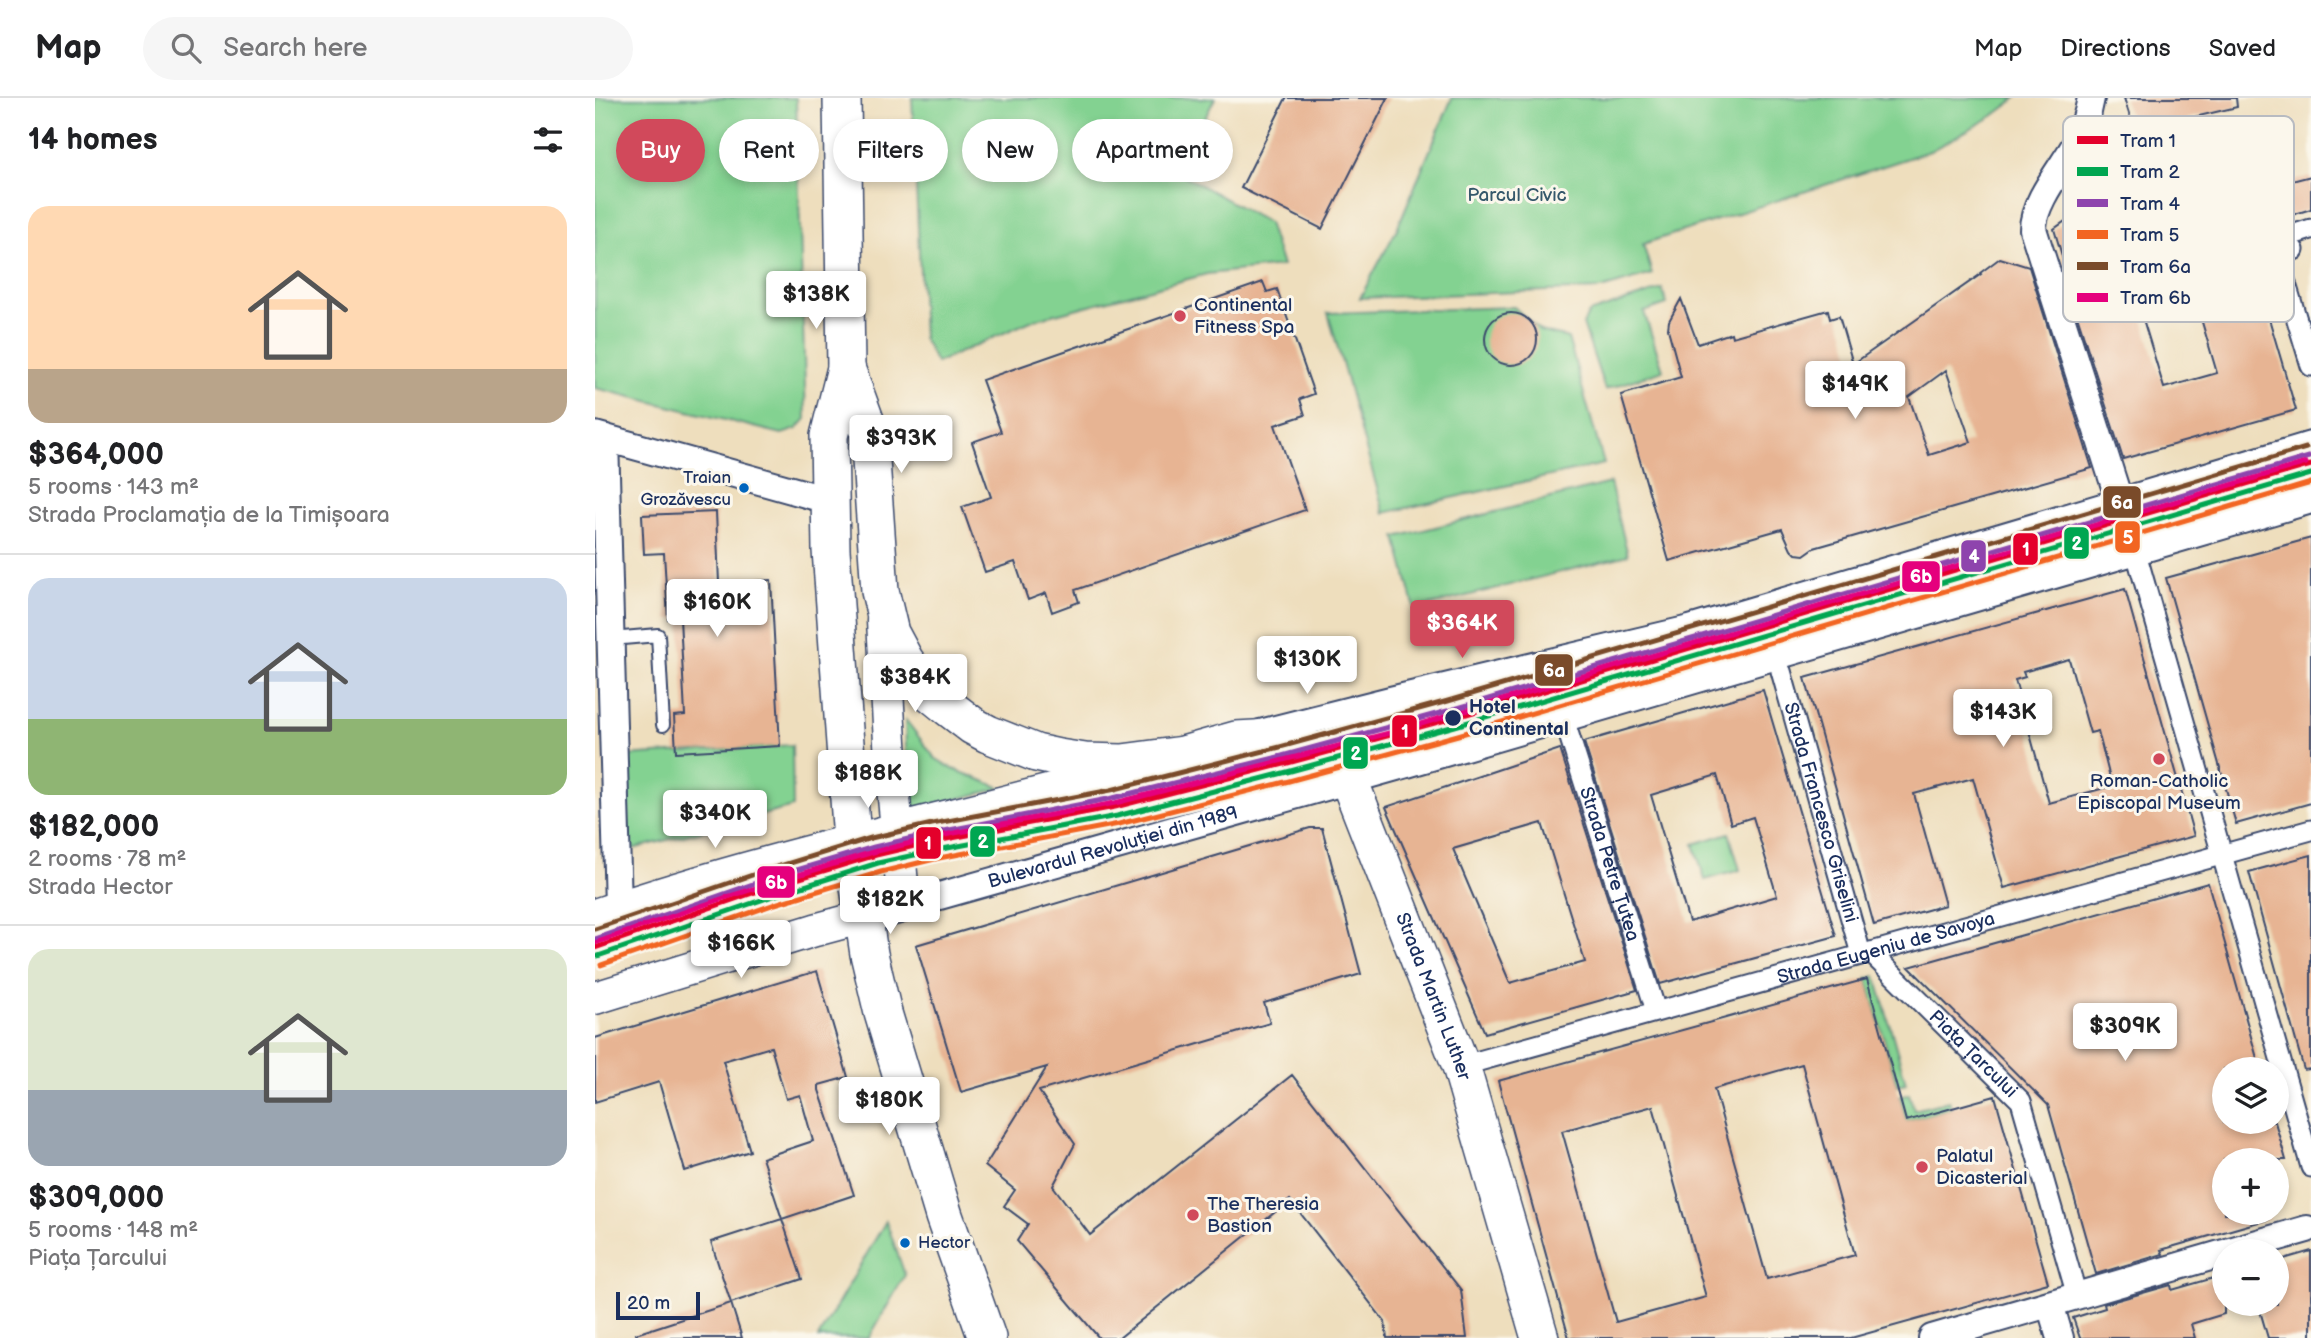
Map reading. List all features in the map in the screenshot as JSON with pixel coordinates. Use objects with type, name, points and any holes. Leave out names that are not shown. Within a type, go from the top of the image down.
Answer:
[{"type":"main road","points":[[842,98],[846,368],[829,436],[831,550],[852,841],[869,954],[883,1013],[957,1256],[987,1338]]},
{"type":"main road","points":[[846,368],[869,431],[882,601],[890,633],[905,661],[927,690],[973,726],[988,734],[1036,753],[1086,762],[1122,763],[1182,755],[1236,740]]},
{"type":"main road","name":"Strada Martin Luther","points":[[1236,740],[1262,738],[1290,741],[1318,755],[1349,780],[1461,1066],[1540,1338]]},
{"type":"street","points":[[2086,116],[2091,98]]},
{"type":"street","points":[[2063,165],[2035,216],[2033,229],[2136,553],[2311,1167]]},
{"type":"street","points":[[2294,234],[2311,229]]},
{"type":"street","points":[[2294,310],[2311,366]]},
{"type":"street","points":[[831,500],[600,437],[611,639],[607,911],[681,887],[1182,755]]},
{"type":"street","points":[[1236,740],[1390,700],[1646,641],[1741,615],[2311,445]]},
{"type":"street","name":"Bulevardul Revoluției din 1989","points":[[595,998],[863,916],[1564,719],[2311,500]]},
{"type":"street","points":[[882,601],[904,906]]},
{"type":"street","name":"Strada Francesco Griselini","points":[[1781,671],[1866,953]]},
{"type":"street","name":"Strada Petre Țuțea","points":[[1564,719],[1656,1011]]},
{"type":"street","name":"Strada Eugeniu de Savoya","points":[[1461,1066],[2311,830]]},
{"type":"street","name":"Piața Țarcului","points":[[1866,953],[2021,1101],[2077,1296]]},
{"type":"street","points":[[2272,1239],[2309,1228]]},
{"type":"street","points":[[1932,1338],[2212,1257]]},
{"type":"street","points":[[2050,1304],[2060,1338]]},
{"type":"lane","points":[[611,639],[658,635],[663,725]]},
{"type":"green space","points":[[595,98],[796,98],[797,119],[719,119],[719,182],[799,182],[806,419],[797,429],[782,434],[595,388]]},
{"type":"green space","points":[[912,98],[1215,98],[1204,119],[1072,119],[1072,182],[1196,182],[1268,223],[1282,266],[1207,274],[1033,320],[936,363],[923,338],[916,182],[948,182],[948,119],[913,119]]},
{"type":"green space","name":"Parcul Civic","points":[[1452,98],[2017,98],[1993,116],[1930,151],[1643,244],[1652,274],[1601,289],[1360,298],[1396,231]]},
{"type":"green space","points":[[1662,289],[1667,304],[1644,312],[1663,370],[1605,390],[1583,324],[1589,313]]},
{"type":"green space","points":[[1514,307],[1540,331],[1568,338],[1604,464],[1384,513],[1328,313]]},
{"type":"green space","points":[[1610,483],[1628,555],[1415,609],[1396,537]]},
{"type":"green space","points":[[905,719],[935,758],[953,769],[1002,788],[908,811]]},
{"type":"green space","points":[[792,745],[793,807],[629,850],[626,756]]},
{"type":"green space","points":[[1729,833],[1740,870],[1705,880],[1694,844]]},
{"type":"green space","points":[[1876,976],[1906,1083],[1897,1085],[1867,979]]},
{"type":"green space","points":[[1909,1094],[1914,1110],[1949,1101],[1951,1108],[1906,1121],[1900,1097]]},
{"type":"green space","points":[[886,1221],[905,1275],[869,1338],[818,1338]]},
{"type":"building","points":[[1286,98],[1388,98],[1322,229],[1241,188]]},
{"type":"building","points":[[2124,98],[2236,98],[2237,107],[2199,116],[2130,116]]},
{"type":"building","points":[[2311,176],[2311,209],[2294,214],[2294,180]]},
{"type":"building","points":[[2063,223],[2063,259],[2054,229]]},
{"type":"building","points":[[2000,258],[2029,267],[2092,468],[1814,548],[1804,555],[1796,554],[1791,549],[1782,529],[1669,561],[1621,395],[1681,377],[1668,329],[1669,321],[1681,299],[1698,344],[1731,333],[1732,337],[1828,310],[1830,319],[1839,316],[1853,364]],"holes":[[[1946,370],[1971,442],[1929,455],[1909,397]]]},
{"type":"building","points":[[1263,282],[1267,292],[1277,289],[1314,394],[1300,399],[1305,415],[1275,425],[1305,510],[1075,590],[1079,602],[1052,612],[1046,593],[1028,600],[1015,562],[985,572],[962,507],[991,497],[972,442],[1001,432],[982,380]]},
{"type":"building","points":[[1511,313],[1521,315],[1529,321],[1535,329],[1535,349],[1529,357],[1521,363],[1511,365],[1501,363],[1493,357],[1487,349],[1485,339],[1487,329],[1493,321],[1501,315]]},
{"type":"building","points":[[2079,322],[2144,322],[2164,388],[2217,373],[2202,322],[2270,322],[2296,410],[2123,459]]},
{"type":"building","points":[[716,512],[719,583],[771,580],[780,746],[676,752],[674,716],[685,715],[680,618],[668,619],[664,553],[644,554],[642,515]]},
{"type":"building","points":[[2311,538],[2311,803],[2236,824],[2166,578]]},
{"type":"building","points":[[2125,589],[2194,836],[2004,888],[1973,778],[1914,794],[1945,905],[1874,925],[1805,678]],"holes":[[[2069,659],[2090,733],[2098,731],[2112,786],[2049,803],[2015,680],[2025,677],[2023,672]]]},
{"type":"building","points":[[1763,690],[1836,936],[1660,984],[1584,742]],"holes":[[[1717,775],[1731,824],[1753,817],[1777,896],[1689,922],[1651,795]]]},
{"type":"building","points":[[1560,749],[1637,990],[1485,1033],[1386,807]],"holes":[[[1542,823],[1585,962],[1510,983],[1453,849]]]},
{"type":"building","points":[[1310,828],[1322,828],[1361,974],[1264,1003],[1270,1023],[1039,1091],[1075,1144],[1053,1186],[1090,1235],[1292,1075],[1461,1290],[1467,1338],[1387,1338],[1385,1322],[1290,1200],[1119,1338],[1099,1338],[1017,1241],[1028,1224],[1004,1206],[1015,1190],[985,1166],[1047,1067],[961,1092],[916,945]]},
{"type":"building","points":[[2311,855],[2311,1069],[2304,1070],[2249,872]]},
{"type":"building","points":[[2208,883],[2257,1057],[2212,1057],[2212,1134],[2278,1134],[2283,1148],[2212,1148],[2212,1225],[2248,1225],[2161,1250],[2163,1254],[2096,1274],[2048,1105],[1909,967]]},
{"type":"building","points":[[817,971],[848,1077],[819,1085],[819,1090],[854,1195],[782,1219],[762,1158],[813,1141],[800,1095],[786,1099],[771,1047],[723,1061],[750,1151],[685,1171],[659,1082],[595,1102],[595,1038]]},
{"type":"building","name":"Palatul Dicasterial","points":[[1867,979],[1906,1121],[1995,1096],[2048,1283],[1851,1338],[1569,1338],[1498,1081]],"holes":[[[1802,1064],[1855,1255],[1767,1279],[1714,1089]],[[1653,1106],[1706,1297],[1616,1322],[1562,1131]]]},
{"type":"building","points":[[782,1219],[802,1279],[731,1303],[711,1242]]},
{"type":"building","points":[[2311,1251],[2311,1338],[2268,1338],[2262,1316],[2289,1316],[2289,1257]]},
{"type":"building","points":[[2212,1278],[2212,1316],[2217,1316],[2191,1324],[2195,1338],[2080,1338],[2073,1318],[2105,1308],[2104,1304],[2171,1285],[2172,1290]]},
{"type":"building","points":[[731,1303],[742,1338],[637,1338],[636,1334]]},
{"type":"tram line","name":"6a","points":[[595,929],[764,871],[871,838],[1111,790],[1280,747],[1448,701],[2306,448]]},
{"type":"tram line","name":"4","points":[[595,939],[767,879],[874,847],[1113,798],[1282,756],[1451,710],[2309,457]]},
{"type":"tram line","name":"6b","points":[[595,943],[724,898],[873,852],[949,834],[1115,803],[1397,731],[2306,463]]},
{"type":"tram line","name":"1","points":[[595,948],[770,887],[876,855],[1115,807],[1284,764],[1453,718],[2311,465]]},
{"type":"tram line","name":"2","points":[[598,956],[878,863],[1117,816],[1287,772],[1455,726],[2311,474]]},
{"type":"tram line","name":"5","points":[[601,965],[775,904],[881,872],[939,858],[1119,824],[1289,781],[1458,735],[2311,483]]},
{"type":"place","name":"Continental Fitness Spa","points":[[1180,316]]},
{"type":"place","name":"Traian Grozăvescu","points":[[744,488]]},
{"type":"place","name":"Hotel Continental","points":[[1453,718]]},
{"type":"place","name":"Roman-Catholic Episcopal Museum","points":[[2159,759]]},
{"type":"place","name":"Palatul Dicasterial","points":[[1922,1167]]},
{"type":"place","name":"The Theresia Bastion","points":[[1193,1215]]},
{"type":"place","name":"Hector","points":[[905,1243]]}]
